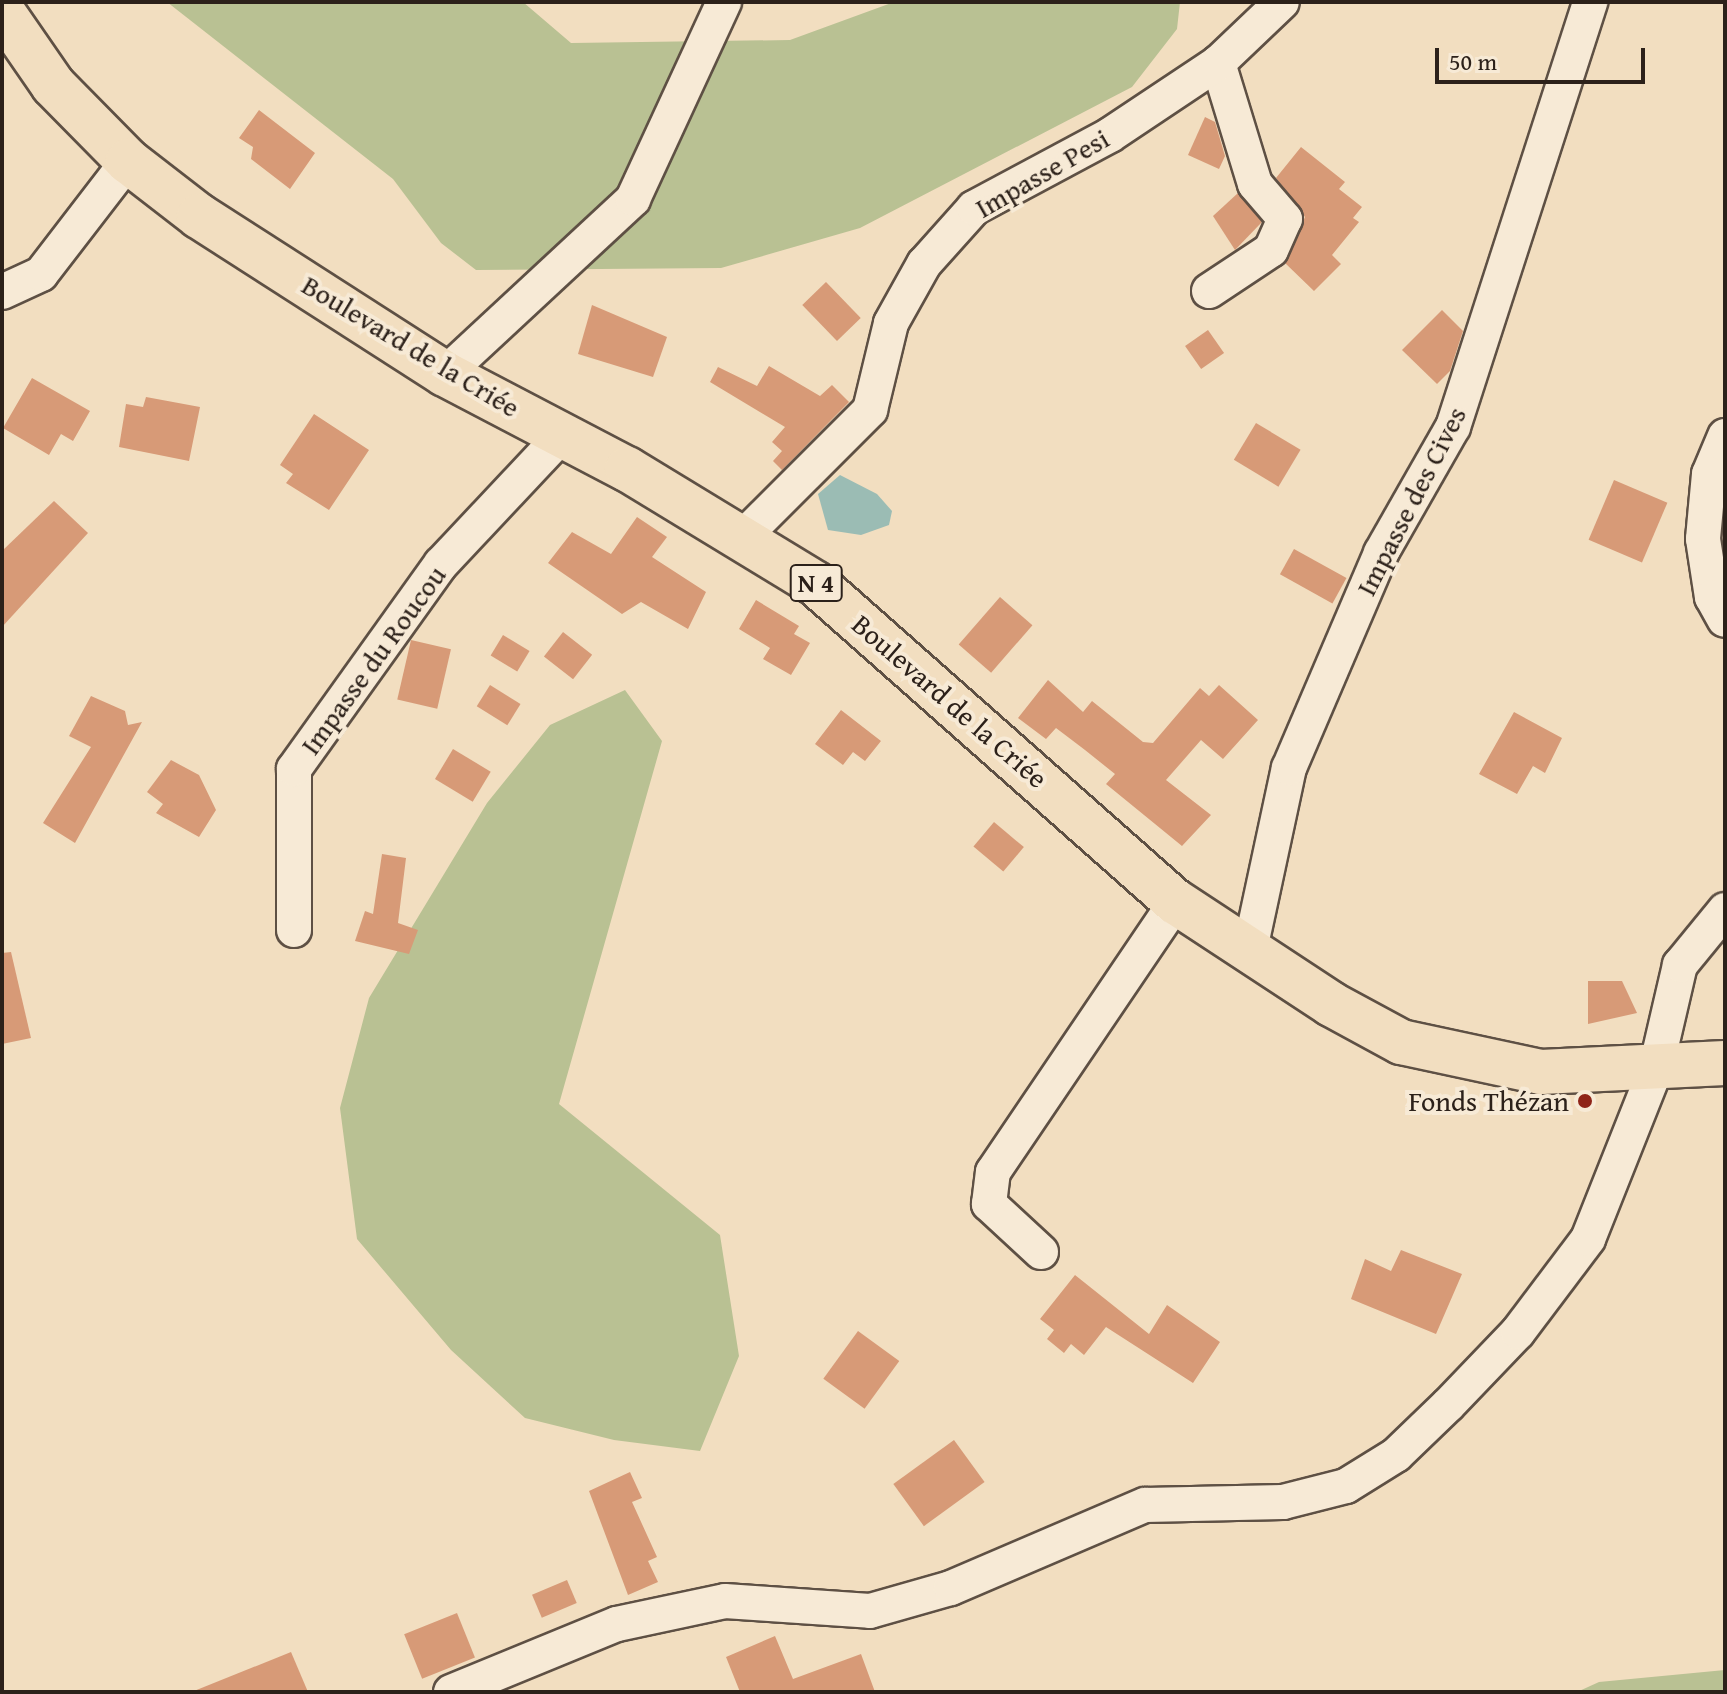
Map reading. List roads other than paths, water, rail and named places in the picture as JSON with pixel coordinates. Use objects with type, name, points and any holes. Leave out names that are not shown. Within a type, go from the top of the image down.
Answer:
[{"type":"main road","name":"Boulevard de la Criée","points":[[2,11],[53,85],[128,161],[199,216],[445,374],[563,434],[743,537],[827,593],[1176,902],[1249,954],[1401,1042],[1472,1062],[1541,1072],[1725,1063]]},
{"type":"street","points":[[445,374],[633,199],[724,2]]},
{"type":"street","name":"Impasse Pesi","points":[[743,537],[870,410],[891,323],[924,264],[974,208],[1110,135],[1218,63],[1282,2]]},
{"type":"street","name":"Impasse des Cives","points":[[1249,954],[1289,768],[1381,553],[1453,427],[1590,2]]},
{"type":"street","points":[[1209,291],[1271,250],[1285,219],[1255,184],[1218,63]]},
{"type":"street","points":[[2,292],[41,274],[128,161]]},
{"type":"street","name":"Impasse du Roucou","points":[[294,930],[294,769],[441,564],[563,434]]},
{"type":"street","points":[[1725,436],[1709,474],[1703,539],[1712,597],[1725,620]]},
{"type":"street","points":[[1041,1252],[989,1204],[993,1172],[1176,902]]},
{"type":"street","points":[[451,1692],[617,1624],[725,1601],[870,1611],[951,1588],[1145,1505],[1283,1502],[1346,1486],[1396,1455],[1448,1405],[1518,1332],[1588,1239],[1656,1068],[1680,965],[1725,910]]},
{"type":"water","points":[[840,475],[877,494],[892,511],[889,525],[861,535],[828,530],[818,494]]},
{"type":"place","name":"Fonds Thézan","points":[[1585,1101]]}]
